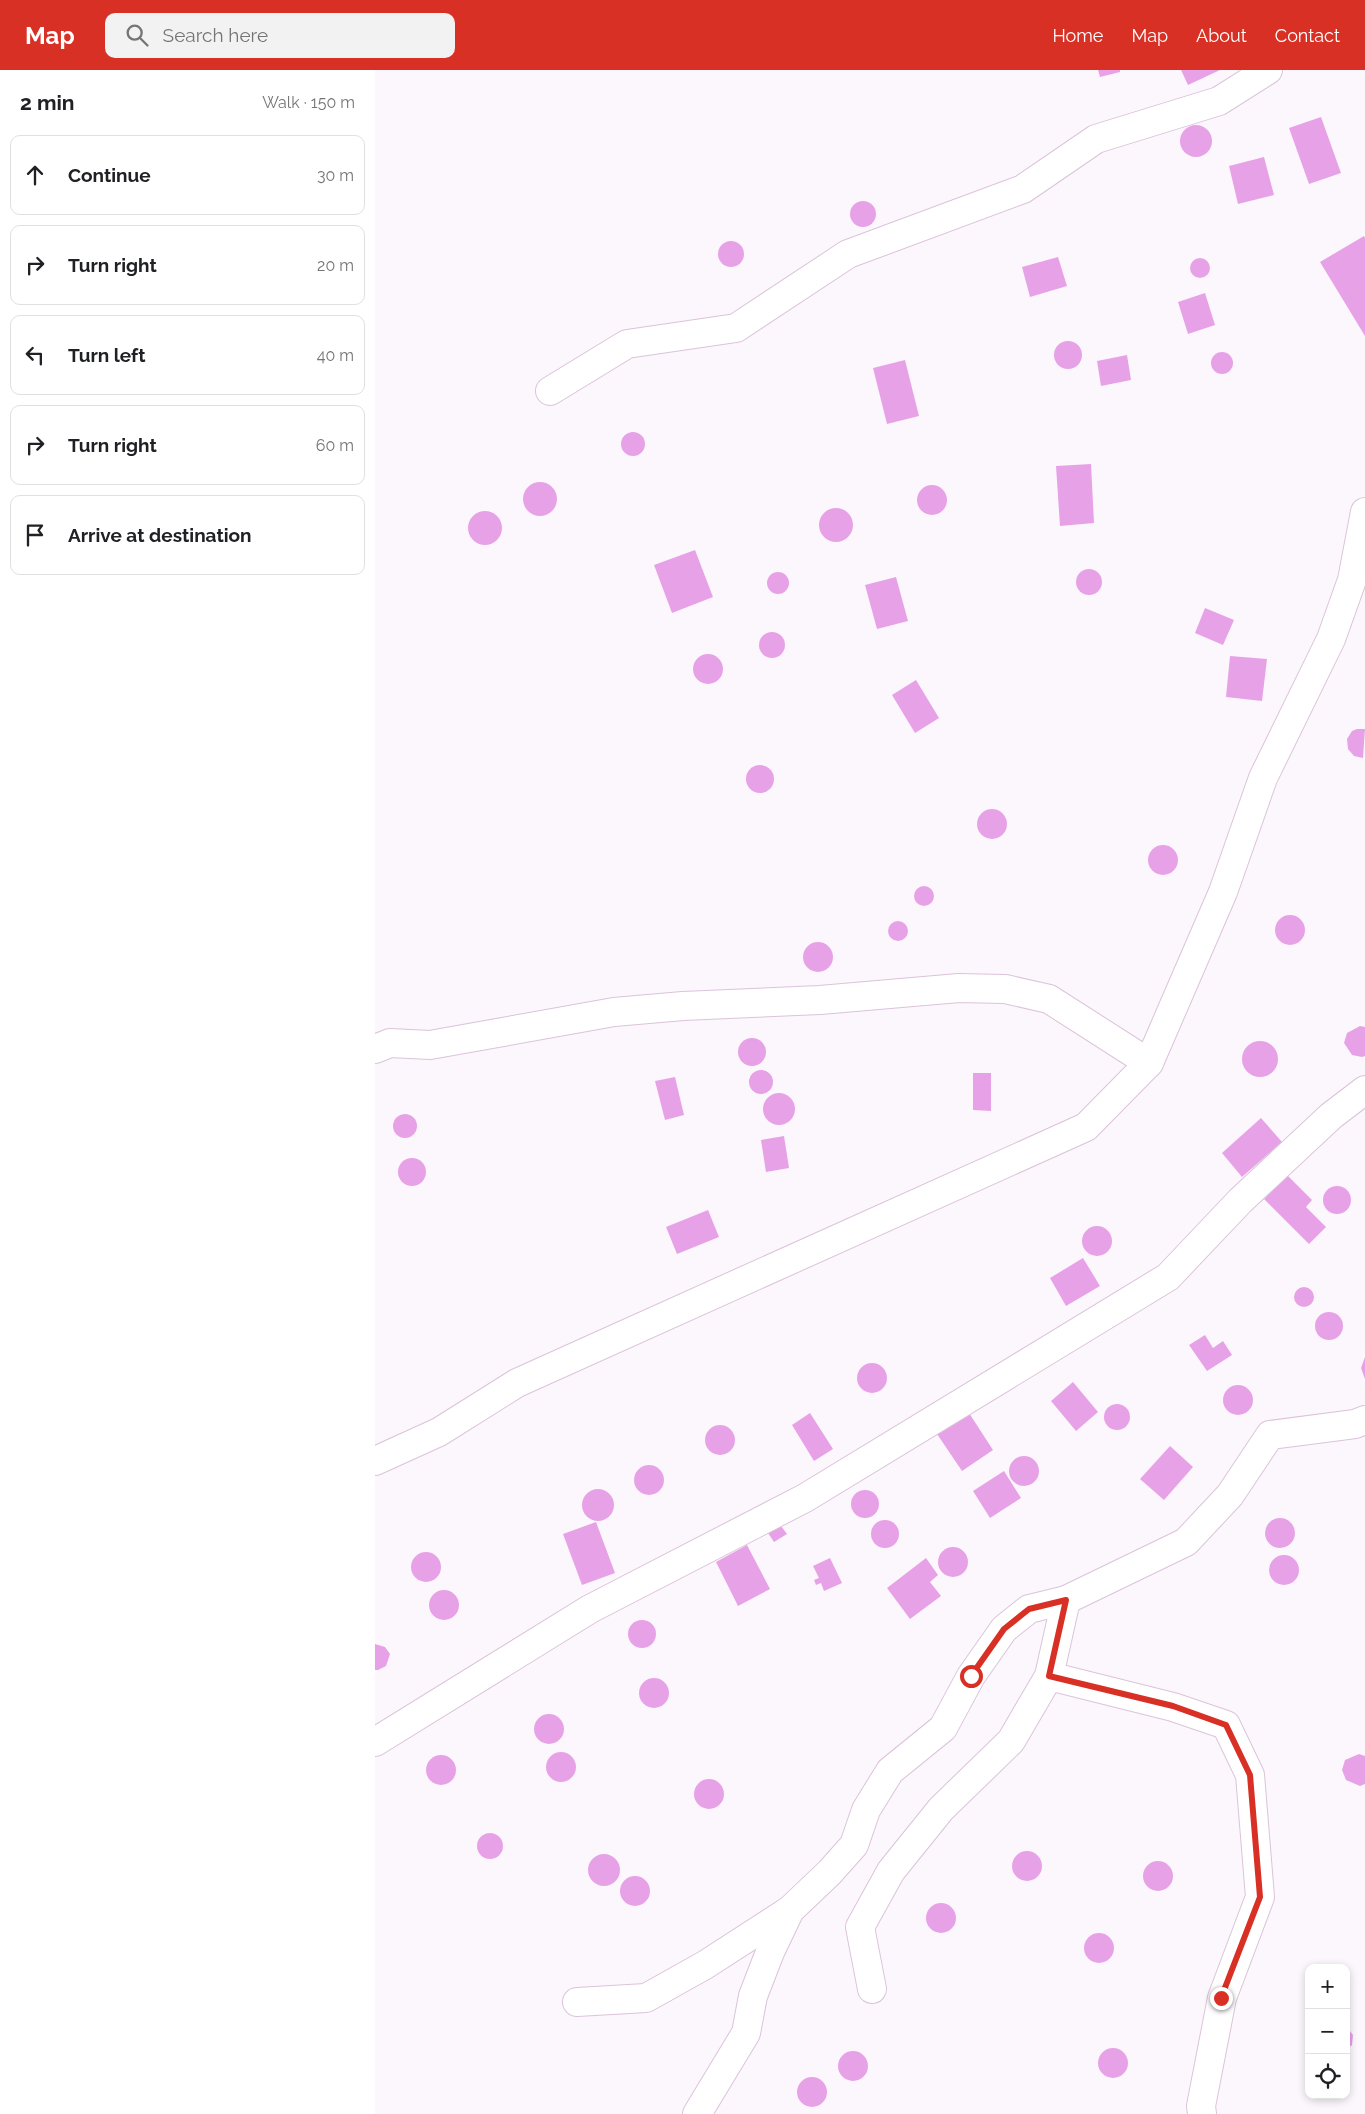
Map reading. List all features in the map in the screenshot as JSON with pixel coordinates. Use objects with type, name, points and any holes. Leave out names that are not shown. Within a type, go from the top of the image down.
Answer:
[{"type":"street","points":[[550,391],[627,344],[736,328],[848,254],[1023,189],[1095,139],[1219,101],[1268,70]]},
{"type":"street","points":[[375,1461],[439,1432],[525,1379],[1086,1127],[1149,1063],[1223,892],[1263,778],[1331,639],[1352,580],[1365,512]]},
{"type":"street","points":[[375,1049],[390,1043],[430,1045],[614,1012],[683,1006],[820,1000],[968,988],[1005,989],[1049,999],[1149,1063]]},
{"type":"street","points":[[375,1742],[590,1609],[805,1498],[1168,1277],[1240,1201],[1331,1116],[1365,1090]]},
{"type":"street","points":[[577,2002],[646,1998],[705,1965],[790,1910],[830,1872],[854,1845],[866,1810],[890,1771],[943,1728],[971,1676],[1004,1629],[1029,1609],[1066,1600],[1186,1542],[1230,1495],[1270,1435],[1355,1424],[1365,1420]]},
{"type":"street","points":[[872,1989],[860,1927],[891,1871],[941,1809],[1011,1741],[1049,1676],[1066,1600]]},
{"type":"street","points":[[1049,1676],[1173,1706],[1226,1725],[1250,1775],[1260,1897],[1221,1998],[1201,2106],[1202,2114]]},
{"type":"street","points":[[697,2114],[746,2032],[753,1996],[770,1952],[790,1910]]},
{"type":"building","points":[[1098,70],[1120,70],[1120,72],[1100,77]]},
{"type":"building","points":[[1181,70],[1220,70],[1188,85]]},
{"type":"building","points":[[1321,117],[1341,173],[1309,184],[1289,128]]},
{"type":"building","points":[[1196,125],[1208,129],[1212,141],[1208,153],[1196,157],[1184,153],[1180,141],[1184,129]]},
{"type":"building","points":[[1264,157],[1274,195],[1238,204],[1229,166]]},
{"type":"building","points":[[863,201],[872,205],[876,214],[872,223],[863,227],[854,223],[850,214],[854,205]]},
{"type":"building","points":[[1364,236],[1365,238],[1365,336],[1320,262]]},
{"type":"building","points":[[731,241],[740,245],[744,254],[740,263],[731,267],[722,263],[718,254],[722,245]]},
{"type":"building","points":[[1058,257],[1067,286],[1030,297],[1022,267]]},
{"type":"building","points":[[1196,258],[1204,258],[1210,264],[1210,272],[1204,278],[1196,278],[1190,272],[1190,264]]},
{"type":"building","points":[[1205,293],[1215,325],[1188,334],[1178,302]]},
{"type":"building","points":[[1068,341],[1078,345],[1082,355],[1078,365],[1068,369],[1058,365],[1054,355],[1058,345]]},
{"type":"building","points":[[1222,352],[1230,355],[1233,363],[1230,371],[1222,374],[1214,371],[1211,363],[1214,355]]},
{"type":"building","points":[[1127,355],[1131,380],[1101,386],[1097,361]]},
{"type":"building","points":[[905,360],[919,416],[887,424],[873,368]]},
{"type":"building","points":[[628,432],[638,432],[645,439],[645,449],[638,456],[628,456],[621,449],[621,439]]},
{"type":"building","points":[[1091,464],[1094,523],[1060,526],[1056,466]]},
{"type":"building","points":[[540,482],[552,487],[557,499],[552,511],[540,516],[528,511],[523,499],[528,487]]},
{"type":"building","points":[[932,485],[943,489],[947,500],[943,511],[932,515],[921,511],[917,500],[921,489]]},
{"type":"building","points":[[836,508],[848,513],[853,525],[848,537],[836,542],[824,537],[819,525],[824,513]]},
{"type":"building","points":[[485,511],[497,516],[502,528],[497,540],[485,545],[473,540],[468,528],[473,516]]},
{"type":"building","points":[[695,550],[713,597],[672,613],[654,565]]},
{"type":"building","points":[[1089,569],[1098,573],[1102,582],[1098,591],[1089,595],[1080,591],[1076,582],[1080,573]]},
{"type":"building","points":[[778,572],[788,579],[789,583],[782,593],[778,594],[768,587],[767,583],[774,573]]},
{"type":"building","points":[[896,577],[908,621],[877,629],[865,585]]},
{"type":"building","points":[[1205,608],[1234,620],[1223,645],[1195,633]]},
{"type":"building","points":[[772,632],[781,636],[785,645],[781,654],[772,658],[763,654],[759,645],[763,636]]},
{"type":"building","points":[[708,654],[719,658],[723,669],[719,680],[708,684],[697,680],[693,669],[697,658]]},
{"type":"building","points":[[1230,656],[1267,659],[1262,701],[1226,697]]},
{"type":"building","points":[[916,680],[939,718],[915,733],[892,695]]},
{"type":"building","points":[[1365,729],[1363,758],[1354,756],[1348,749],[1347,739],[1352,731]]},
{"type":"building","points":[[760,765],[770,769],[774,779],[770,789],[760,793],[750,789],[746,779],[750,769]]},
{"type":"building","points":[[992,809],[1003,813],[1007,824],[1003,835],[992,839],[981,835],[977,824],[981,813]]},
{"type":"building","points":[[1163,845],[1173,850],[1178,860],[1173,870],[1163,875],[1153,870],[1148,860],[1153,850]]},
{"type":"building","points":[[924,886],[931,889],[934,896],[931,903],[924,906],[917,903],[914,896],[917,889]]},
{"type":"building","points":[[1290,915],[1300,920],[1305,930],[1300,940],[1290,945],[1280,940],[1275,930],[1280,920]]},
{"type":"building","points":[[894,921],[902,921],[908,927],[908,935],[902,941],[894,941],[888,935],[888,927]]},
{"type":"building","points":[[818,942],[829,946],[833,957],[829,968],[818,972],[807,968],[803,957],[807,946]]},
{"type":"building","points":[[1360,1026],[1365,1027],[1365,1056],[1362,1057],[1352,1055],[1344,1043],[1347,1033]]},
{"type":"building","points":[[752,1038],[762,1042],[766,1052],[762,1062],[752,1066],[742,1062],[738,1052],[742,1042]]},
{"type":"building","points":[[1260,1041],[1267,1042],[1273,1046],[1277,1052],[1277,1066],[1273,1072],[1267,1076],[1260,1077],[1253,1076],[1247,1072],[1243,1066],[1242,1059],[1243,1052],[1247,1046],[1253,1042]]},
{"type":"building","points":[[761,1070],[769,1074],[773,1082],[769,1090],[761,1094],[753,1090],[749,1082],[753,1074]]},
{"type":"building","points":[[973,1073],[991,1073],[991,1111],[973,1110]]},
{"type":"building","points":[[675,1077],[684,1115],[665,1120],[655,1081]]},
{"type":"building","points":[[779,1093],[785,1094],[790,1098],[794,1103],[794,1115],[790,1120],[785,1124],[779,1125],[773,1124],[768,1120],[764,1115],[763,1109],[764,1103],[768,1098],[773,1094]]},
{"type":"building","points":[[405,1114],[414,1117],[417,1126],[414,1135],[405,1138],[396,1135],[393,1126],[396,1117]]},
{"type":"building","points":[[1261,1118],[1282,1142],[1242,1177],[1222,1153]]},
{"type":"building","points":[[784,1136],[789,1168],[766,1172],[761,1140]]},
{"type":"building","points":[[412,1158],[422,1162],[426,1172],[422,1182],[412,1186],[402,1182],[398,1172],[402,1162]]},
{"type":"building","points":[[1287,1175],[1312,1200],[1306,1207],[1326,1227],[1309,1244],[1264,1199]]},
{"type":"building","points":[[1337,1186],[1347,1190],[1351,1200],[1347,1210],[1337,1214],[1327,1210],[1323,1200],[1327,1190]]},
{"type":"building","points":[[708,1210],[719,1237],[677,1254],[666,1227]]},
{"type":"building","points":[[1097,1226],[1108,1230],[1112,1241],[1108,1252],[1097,1256],[1086,1252],[1082,1241],[1086,1230]]},
{"type":"building","points":[[1083,1258],[1100,1286],[1066,1306],[1050,1278]]},
{"type":"building","points":[[1304,1287],[1311,1290],[1314,1297],[1311,1304],[1304,1307],[1297,1304],[1294,1297],[1297,1290]]},
{"type":"building","points":[[1329,1312],[1339,1316],[1343,1326],[1339,1336],[1329,1340],[1319,1336],[1315,1326],[1319,1316]]},
{"type":"building","points":[[1205,1335],[1213,1348],[1223,1341],[1232,1355],[1207,1371],[1189,1345]]},
{"type":"building","points":[[1365,1357],[1365,1379],[1361,1368]]},
{"type":"building","points":[[872,1363],[882,1368],[887,1378],[882,1388],[872,1393],[862,1388],[857,1378],[862,1368]]},
{"type":"building","points":[[1073,1382],[1098,1412],[1076,1431],[1051,1401]]},
{"type":"building","points":[[1238,1385],[1249,1389],[1253,1400],[1249,1411],[1238,1415],[1227,1411],[1223,1400],[1227,1389]]},
{"type":"building","points":[[1117,1404],[1126,1408],[1130,1417],[1126,1426],[1117,1430],[1108,1426],[1104,1417],[1108,1408]]},
{"type":"building","points":[[810,1413],[833,1449],[814,1461],[792,1425]]},
{"type":"building","points":[[969,1413],[993,1450],[962,1471],[937,1434]]},
{"type":"building","points":[[720,1425],[731,1429],[735,1440],[731,1451],[720,1455],[709,1451],[705,1440],[709,1429]]},
{"type":"building","points":[[1170,1446],[1193,1467],[1164,1500],[1140,1479]]},
{"type":"building","points":[[1024,1456],[1035,1460],[1039,1471],[1035,1482],[1024,1486],[1013,1482],[1009,1471],[1013,1460]]},
{"type":"building","points":[[649,1465],[660,1469],[664,1480],[660,1491],[649,1495],[638,1491],[634,1480],[638,1469]]},
{"type":"building","points":[[1004,1471],[1021,1498],[990,1518],[973,1491]]},
{"type":"building","points":[[598,1489],[609,1494],[614,1505],[609,1516],[598,1521],[587,1516],[582,1505],[587,1494]]},
{"type":"building","points":[[865,1490],[875,1494],[879,1504],[875,1514],[865,1518],[855,1514],[851,1504],[855,1494]]},
{"type":"building","points":[[1280,1518],[1291,1522],[1295,1533],[1291,1544],[1280,1548],[1269,1544],[1265,1533],[1269,1522]]},
{"type":"building","points":[[885,1520],[895,1524],[899,1534],[895,1544],[885,1548],[875,1544],[871,1534],[875,1524]]},
{"type":"building","points":[[596,1522],[615,1573],[582,1585],[563,1534]]},
{"type":"building","points":[[781,1526],[787,1534],[774,1542],[768,1533]]},
{"type":"building","points":[[747,1545],[770,1589],[738,1606],[716,1562]]},
{"type":"building","points":[[953,1547],[964,1551],[968,1562],[964,1573],[953,1577],[942,1573],[938,1562],[942,1551]]},
{"type":"building","points":[[426,1552],[437,1556],[441,1567],[437,1578],[426,1582],[415,1578],[411,1567],[415,1556]]},
{"type":"building","points":[[1284,1555],[1295,1559],[1299,1570],[1295,1581],[1284,1585],[1273,1581],[1269,1570],[1273,1559]]},
{"type":"building","points":[[830,1558],[842,1583],[824,1591],[821,1583],[816,1585],[814,1580],[819,1578],[813,1566]]},
{"type":"building","points":[[926,1558],[938,1575],[930,1582],[941,1596],[910,1619],[887,1588]]},
{"type":"building","points":[[444,1590],[455,1594],[459,1605],[455,1616],[444,1620],[433,1616],[429,1605],[433,1594]]},
{"type":"building","points":[[642,1620],[652,1624],[656,1634],[652,1644],[642,1648],[632,1644],[628,1634],[632,1624]]},
{"type":"building","points":[[375,1644],[385,1647],[390,1654],[386,1666],[378,1670],[375,1670]]},
{"type":"building","points":[[654,1678],[665,1682],[669,1693],[665,1704],[654,1708],[643,1704],[639,1693],[643,1682]]},
{"type":"building","points":[[549,1714],[560,1718],[564,1729],[560,1740],[549,1744],[538,1740],[534,1729],[538,1718]]},
{"type":"building","points":[[561,1752],[572,1756],[576,1767],[572,1778],[561,1782],[550,1778],[546,1767],[550,1756]]},
{"type":"building","points":[[1359,1754],[1365,1756],[1365,1784],[1360,1786],[1346,1780],[1342,1770],[1345,1760]]},
{"type":"building","points":[[441,1755],[452,1759],[456,1770],[452,1781],[441,1785],[430,1781],[426,1770],[430,1759]]},
{"type":"building","points":[[709,1779],[720,1783],[724,1794],[720,1805],[709,1809],[698,1805],[694,1794],[698,1783]]},
{"type":"building","points":[[490,1833],[499,1837],[503,1846],[499,1855],[490,1859],[481,1855],[477,1846],[481,1837]]},
{"type":"building","points":[[1027,1851],[1038,1855],[1042,1866],[1038,1877],[1027,1881],[1016,1877],[1012,1866],[1016,1855]]},
{"type":"building","points":[[604,1854],[615,1859],[620,1870],[615,1881],[604,1886],[593,1881],[588,1870],[593,1859]]},
{"type":"building","points":[[1158,1861],[1164,1862],[1172,1870],[1172,1882],[1164,1890],[1158,1891],[1152,1890],[1144,1882],[1143,1876],[1144,1870],[1152,1862]]},
{"type":"building","points":[[635,1876],[646,1880],[650,1891],[646,1902],[635,1906],[624,1902],[620,1891],[624,1880]]},
{"type":"building","points":[[941,1903],[952,1907],[956,1918],[952,1929],[941,1933],[930,1929],[926,1918],[930,1907]]},
{"type":"building","points":[[1099,1933],[1110,1937],[1114,1948],[1110,1959],[1099,1963],[1088,1959],[1084,1948],[1088,1937]]},
{"type":"building","points":[[1350,2031],[1353,2035],[1352,2045],[1350,2047]]},
{"type":"building","points":[[1113,2048],[1124,2052],[1128,2063],[1124,2074],[1113,2078],[1102,2074],[1098,2063],[1102,2052]]},
{"type":"building","points":[[853,2051],[864,2055],[868,2066],[864,2077],[853,2081],[842,2077],[838,2066],[842,2055]]},
{"type":"building","points":[[812,2077],[823,2081],[827,2092],[823,2103],[812,2107],[801,2103],[797,2092],[801,2081]]},
{"type":"route","points":[[971,1676],[1004,1629],[1029,1609],[1066,1600],[1049,1676],[1173,1706],[1226,1725],[1250,1775],[1260,1897],[1221,1998]]}]
